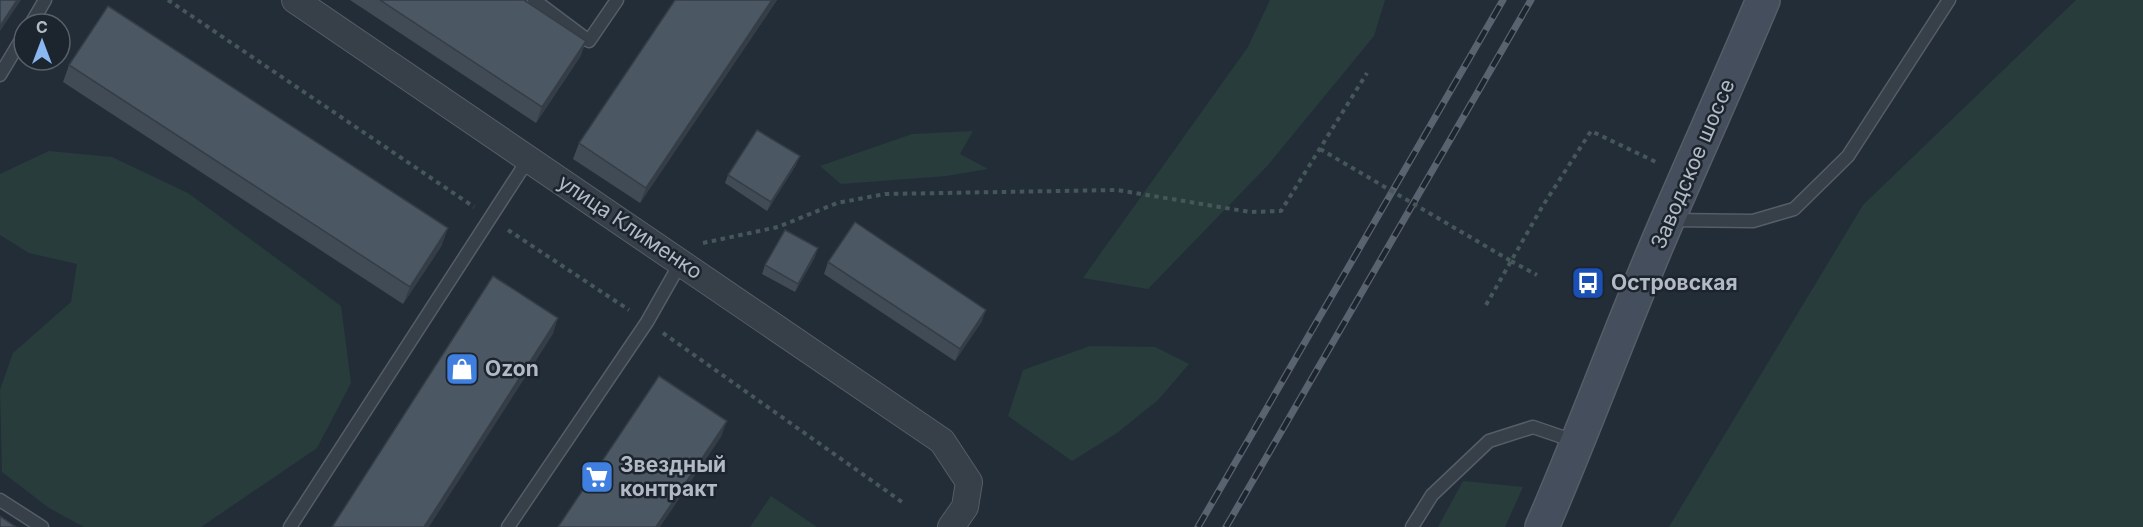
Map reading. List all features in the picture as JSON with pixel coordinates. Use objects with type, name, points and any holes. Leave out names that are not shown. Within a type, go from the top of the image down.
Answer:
[{"type":"main road","name":"Заводское шоссе","points":[[1542,527],[1579,443],[1668,220],[1689,176],[1763,0]]},
{"type":"street","name":"улица Клименко","points":[[294,0],[529,158],[690,253],[942,441],[969,482],[965,507],[951,527]]},
{"type":"lane","points":[[534,0],[590,41],[617,0]]},
{"type":"lane","points":[[1668,220],[1753,220],[1794,210],[1848,156],[1949,0]]},
{"type":"lane","points":[[0,75],[12,55]]},
{"type":"lane","points":[[290,527],[488,216],[529,158]]},
{"type":"lane","points":[[508,527],[647,322],[690,253]]},
{"type":"lane","points":[[1412,527],[1432,495],[1489,441],[1533,427],[1579,443]]},
{"type":"lane","points":[[0,500],[42,527]]},
{"type":"path","points":[[168,0],[647,322],[902,502]]},
{"type":"path","points":[[690,253],[778,226],[837,204],[885,194],[1117,190],[1250,212],[1281,211],[1367,73]]},
{"type":"path","points":[[1486,305],[1591,131],[1689,176]]},
{"type":"path","points":[[1320,149],[1536,275]]},
{"type":"green space","points":[[1270,0],[1385,0],[1374,36],[1268,165],[1148,289],[1083,278],[1248,47]]},
{"type":"green space","points":[[2076,0],[2143,0],[2143,527],[1669,527],[1863,205]]},
{"type":"green space","points":[[973,131],[960,154],[988,169],[946,176],[841,184],[820,166],[912,134]]},
{"type":"green space","points":[[49,151],[112,157],[188,193],[341,306],[351,383],[317,448],[201,527],[84,527],[49,508],[2,472],[0,390],[13,353],[71,302],[77,264],[29,253],[0,235],[0,174]]},
{"type":"green space","points":[[1090,346],[1155,347],[1189,364],[1158,400],[1117,433],[1072,461],[1008,416],[1023,370]]},
{"type":"green space","points":[[1463,481],[1523,487],[1505,527],[1438,527]]},
{"type":"green space","points":[[771,496],[817,527],[750,527]]},
{"type":"building","points":[[0,0],[17,0],[0,26]]},
{"type":"building","points":[[380,0],[524,0],[586,41],[542,107]]},
{"type":"building","points":[[675,0],[772,0],[646,188],[579,143]]},
{"type":"building","points":[[108,6],[448,228],[410,287],[72,67],[72,60]]},
{"type":"building","points":[[757,130],[800,156],[771,202],[728,175]]},
{"type":"building","points":[[855,222],[986,310],[960,349],[828,262]]},
{"type":"building","points":[[785,230],[818,248],[798,284],[765,265]]},
{"type":"building","points":[[493,276],[558,318],[424,527],[332,527]]},
{"type":"building","points":[[659,376],[727,421],[656,527],[558,527]]},
{"type":"building","points":[[0,516],[16,527],[0,527]]},
{"type":"railway","points":[[1198,527],[1503,0]]},
{"type":"railway","points":[[1226,527],[1531,0]]},
{"type":"place","name":"Островская","points":[[1588,283]]},
{"type":"place","name":"Ozon","points":[[462,369]]},
{"type":"place","name":"Звездный контракт","points":[[597,477]]}]
